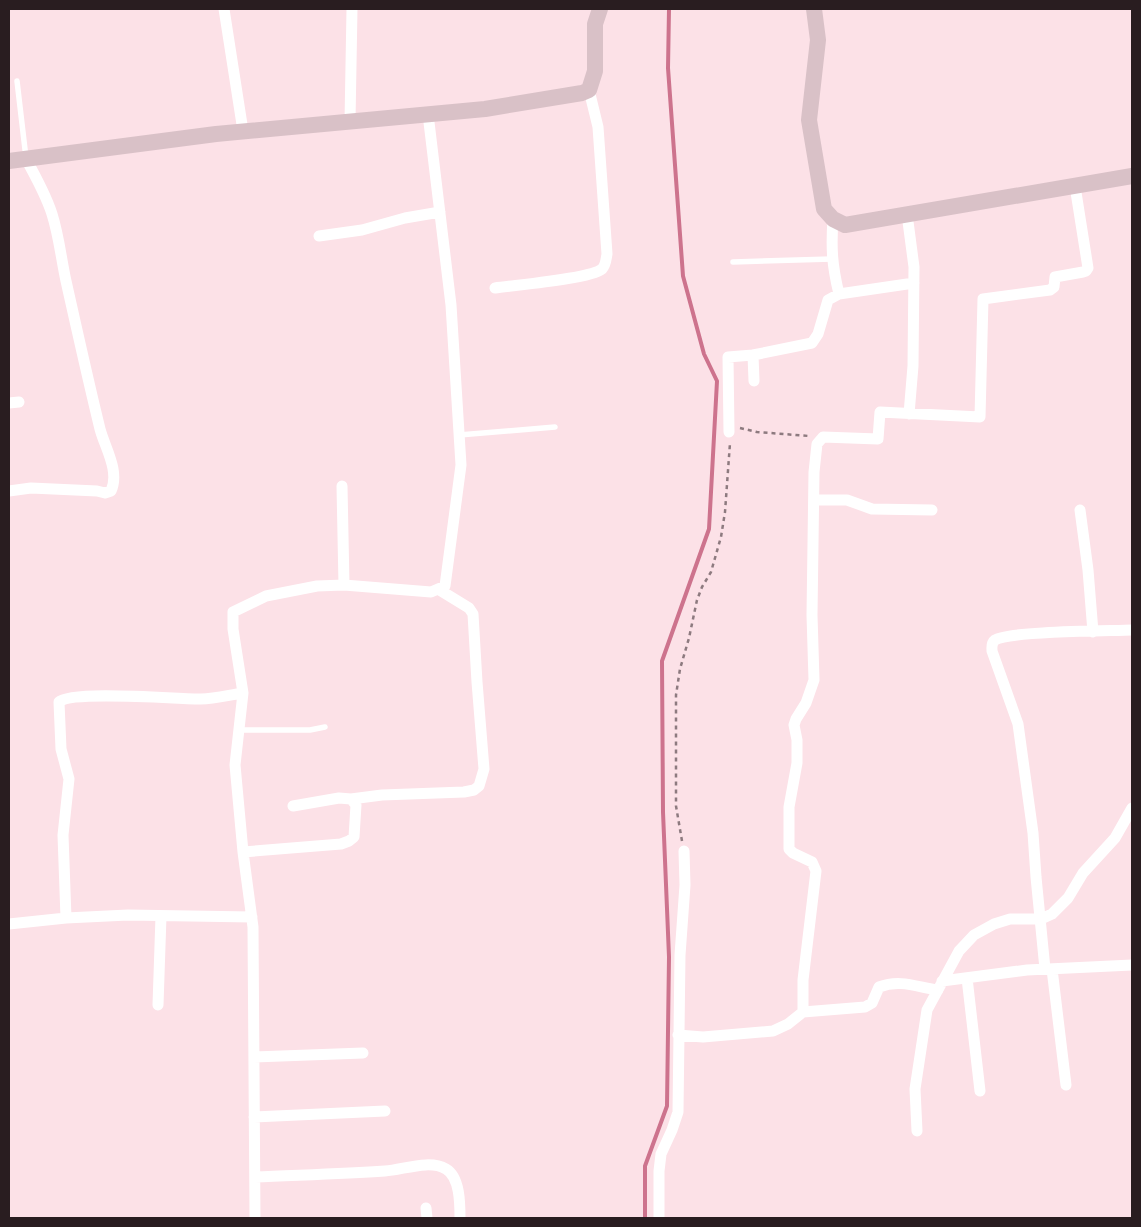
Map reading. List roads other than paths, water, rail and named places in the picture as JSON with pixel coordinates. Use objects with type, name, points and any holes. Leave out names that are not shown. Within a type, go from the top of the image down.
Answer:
[{"type":"street","points":[[224,9],[243,131]]},
{"type":"street","points":[[350,120],[352,9]]},
{"type":"street","points":[[495,288],[578,277],[601,270],[605,265],[608,254],[598,127],[589,90],[595,71],[595,24],[600,9]]},
{"type":"street","points":[[814,9],[818,40],[809,120],[824,209],[844,225],[1132,176]]},
{"type":"street","points":[[9,162],[243,131],[485,109],[582,93],[589,90]]},
{"type":"street","points":[[255,1218],[252,917],[243,852],[235,765],[243,693],[233,612],[266,596],[317,586],[344,585],[432,592],[445,586],[461,465],[451,305],[428,114]]},
{"type":"street","points":[[9,491],[31,488],[105,493],[111,491],[114,483],[113,468],[104,444],[84,366],[65,278],[59,238],[51,211],[26,159]]},
{"type":"street","points":[[803,1012],[803,980],[816,871],[812,862],[792,853],[788,841],[789,807],[797,763],[797,740],[794,725],[806,703],[814,680],[812,615],[817,444],[822,437],[878,439],[880,412],[980,417],[983,299],[1050,290],[1054,287],[1055,277],[1083,272],[1088,268],[1075,186]]},
{"type":"street","points":[[318,236],[362,230],[405,218],[440,212]]},
{"type":"street","points":[[907,214],[914,267],[913,366],[909,414]]},
{"type":"street","points":[[833,218],[832,260],[839,294]]},
{"type":"street","points":[[730,432],[728,357],[753,355],[812,343],[818,334],[828,300],[839,294],[914,283]]},
{"type":"street","points":[[753,355],[754,381]]},
{"type":"street","points":[[342,486],[344,585]]},
{"type":"street","points":[[814,500],[847,500],[872,509],[932,510]]},
{"type":"street","points":[[1080,510],[1088,570],[1093,632]]},
{"type":"street","points":[[293,806],[339,798],[351,799],[382,795],[464,792],[474,790],[478,786],[484,768],[476,682],[473,614],[468,608],[438,589]]},
{"type":"street","points":[[1066,1085],[1041,919],[1033,833],[1018,724],[992,651],[992,644],[995,640],[1003,637],[1027,634],[1132,630]]},
{"type":"street","points":[[66,918],[63,835],[69,779],[61,749],[58,702],[62,699],[83,696],[203,699],[243,693]]},
{"type":"street","points":[[243,852],[340,844],[349,841],[354,836],[355,827],[356,805],[351,799]]},
{"type":"street","points":[[916,1131],[915,1089],[927,1010],[959,951],[974,935],[994,924],[1010,919],[1041,919],[1052,914],[1068,898],[1083,873],[1115,838],[1132,808]]},
{"type":"street","points":[[659,1218],[660,1154],[672,1130],[678,1112],[680,954],[685,885],[684,851]]},
{"type":"street","points":[[158,1005],[161,916]]},
{"type":"street","points":[[9,924],[66,918],[252,917]]},
{"type":"street","points":[[678,1035],[703,1037],[774,1031],[788,1024],[803,1012],[865,1007],[872,1003],[879,987],[886,984],[902,982],[940,985],[966,978],[1027,970],[1132,965]]},
{"type":"street","points":[[966,978],[980,1091]]},
{"type":"street","points":[[254,1057],[363,1053]]},
{"type":"street","points":[[254,1117],[385,1111]]},
{"type":"street","points":[[255,1177],[387,1171],[436,1165],[447,1169],[455,1179],[460,1204],[460,1218]]},
{"type":"lane","points":[[17,81],[26,159]]},
{"type":"lane","points":[[733,262],[832,260]]},
{"type":"lane","points":[[459,435],[555,427]]},
{"type":"lane","points":[[239,730],[310,730],[325,727]]},
{"type":"waterway","points":[[645,1218],[645,1166],[667,1106],[669,957],[663,812],[662,661],[709,529],[717,381],[704,354],[683,276],[668,68],[669,9]]}]
